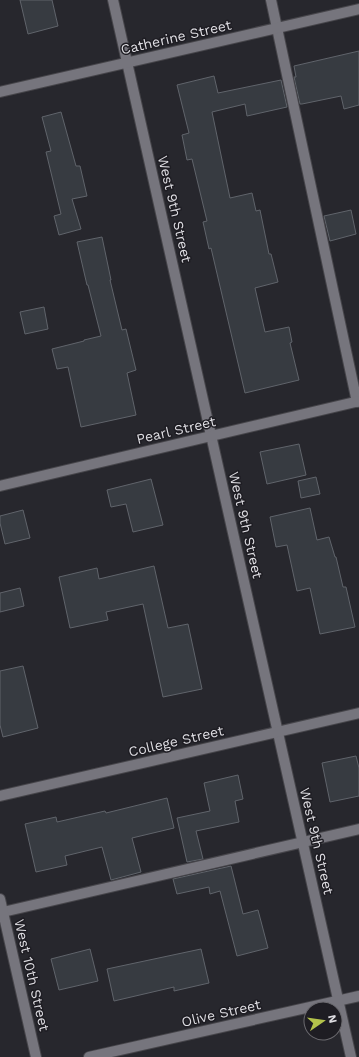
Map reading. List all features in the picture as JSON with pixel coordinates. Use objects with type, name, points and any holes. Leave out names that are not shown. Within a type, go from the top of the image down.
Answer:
[{"type":"street","name":"West 9th Street","points":[[113,0],[339,1001]]},
{"type":"street","points":[[271,0],[276,29],[358,401]]},
{"type":"street","name":"Catherine Street","points":[[0,92],[359,9]]},
{"type":"street","name":"Pearl Street","points":[[0,486],[358,401]]},
{"type":"street","name":"College Street","points":[[0,796],[359,713]]},
{"type":"street","points":[[3,912],[359,829]]},
{"type":"street","name":"West 10th Street","points":[[0,898],[36,1057]]},
{"type":"street","name":"Olive Street","points":[[339,1001],[359,996]]},
{"type":"street","name":"Olive Street","points":[[89,1057],[303,1009]]},
{"type":"street","name":"West 9th Street","points":[[343,1020],[351,1057]]},
{"type":"building","points":[[20,0],[52,0],[58,26],[28,34]]},
{"type":"building","points":[[359,51],[359,105],[344,109],[341,96],[300,104],[294,77],[296,77],[294,66]]},
{"type":"building","points":[[214,76],[218,93],[281,80],[287,107],[247,116],[245,104],[212,112],[230,198],[252,193],[256,211],[260,210],[269,254],[271,254],[278,282],[255,288],[265,332],[289,327],[292,342],[290,343],[299,380],[245,393],[211,248],[209,249],[203,222],[207,221],[192,159],[187,160],[182,135],[189,133],[177,85]]},
{"type":"building","points":[[61,112],[76,166],[80,166],[87,196],[72,199],[81,229],[59,235],[54,216],[61,214],[46,152],[51,151],[42,117]]},
{"type":"building","points":[[351,210],[356,234],[330,241],[324,216]]},
{"type":"building","points":[[102,237],[110,280],[122,330],[126,329],[136,370],[127,373],[136,415],[81,427],[68,367],[57,369],[52,349],[101,336],[77,242]]},
{"type":"building","points":[[44,307],[48,329],[25,334],[20,312]]},
{"type":"building","points":[[299,444],[306,475],[267,484],[260,452]]},
{"type":"building","points":[[316,477],[320,494],[301,498],[298,481]]},
{"type":"building","points":[[151,479],[163,525],[133,532],[126,504],[111,507],[107,490]]},
{"type":"building","points":[[310,508],[317,540],[329,537],[336,557],[343,587],[346,587],[355,627],[320,634],[310,588],[297,591],[287,545],[276,547],[270,517]]},
{"type":"building","points":[[23,510],[30,538],[5,544],[0,523],[0,516]]},
{"type":"building","points":[[154,566],[168,628],[188,624],[202,689],[163,697],[143,604],[106,612],[108,620],[70,628],[59,577],[97,568],[99,579]]},
{"type":"building","points":[[20,588],[24,606],[0,612],[0,593]]},
{"type":"building","points":[[23,666],[38,728],[3,737],[0,725],[0,671]]},
{"type":"building","points":[[356,756],[359,768],[359,796],[330,802],[322,763]]},
{"type":"building","points":[[238,775],[243,799],[235,801],[239,822],[196,831],[203,859],[187,862],[177,818],[210,811],[204,783]]},
{"type":"building","points":[[167,798],[174,828],[132,838],[141,872],[111,880],[102,847],[65,856],[67,865],[36,872],[25,824],[56,817],[57,822],[105,811],[106,813]]},
{"type":"building","points":[[231,866],[243,914],[258,910],[268,948],[237,956],[220,891],[210,894],[209,887],[177,894],[173,879]]},
{"type":"building","points":[[90,949],[98,981],[59,990],[51,959]]},
{"type":"building","points":[[201,949],[209,983],[174,991],[174,987],[114,1001],[107,969]]}]
